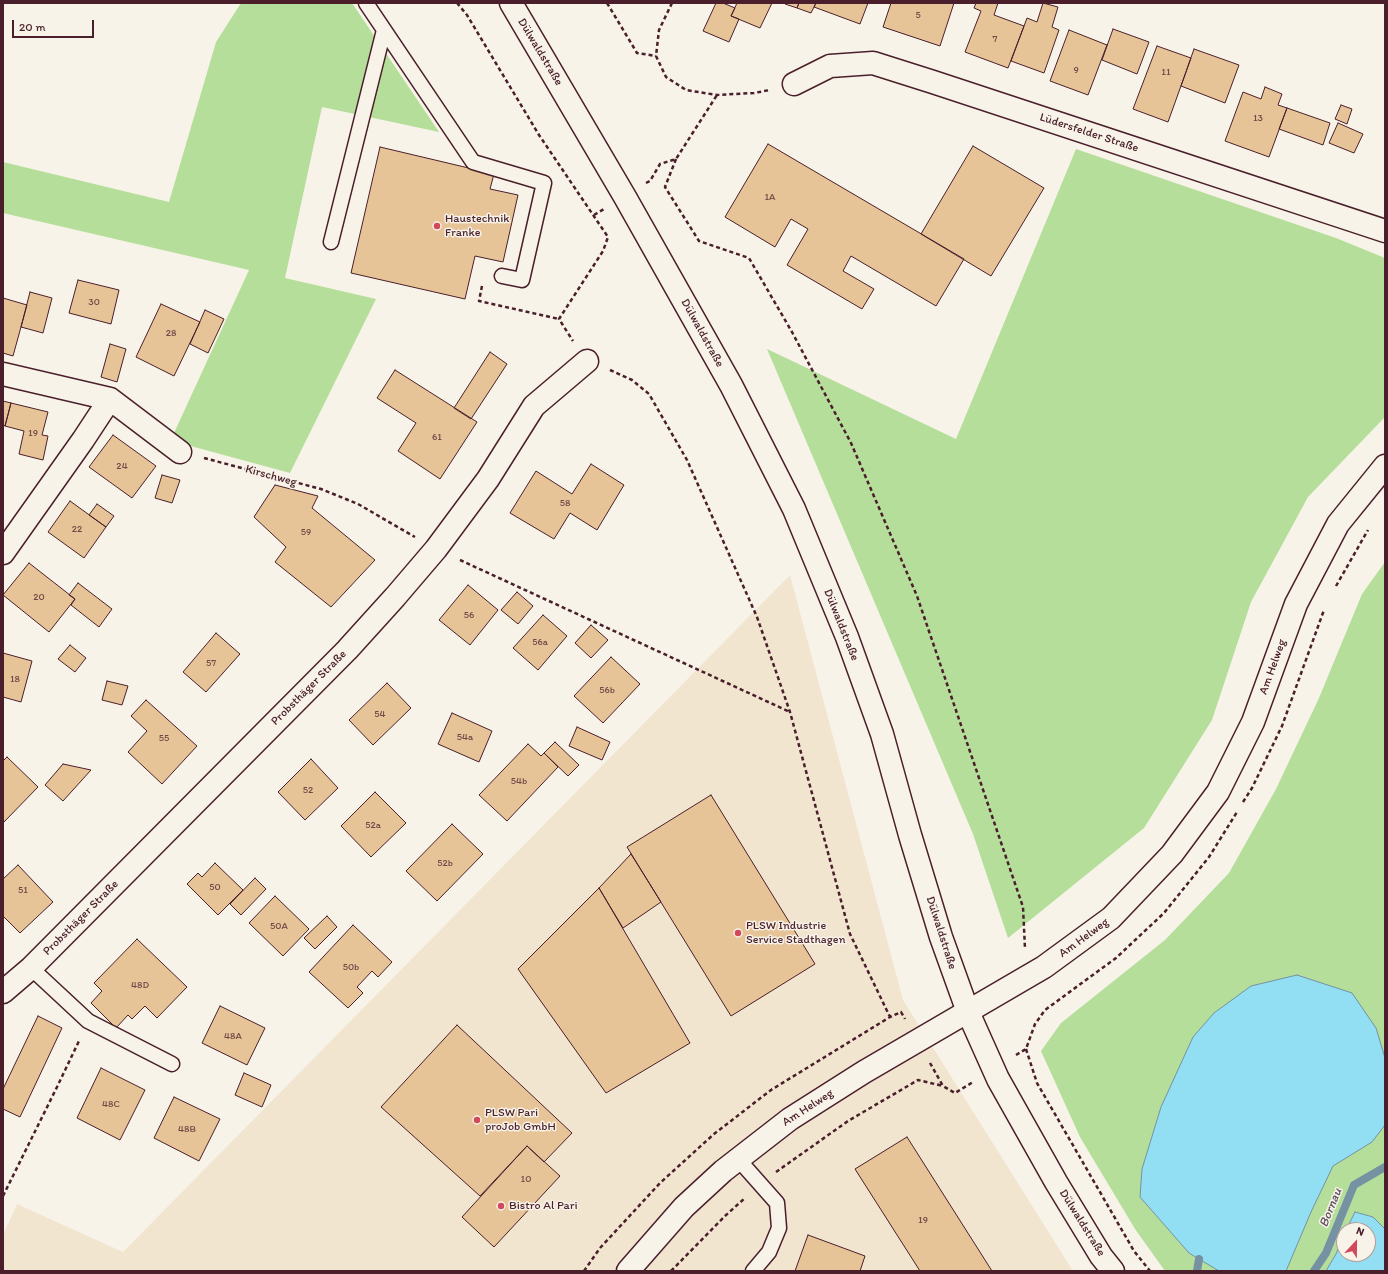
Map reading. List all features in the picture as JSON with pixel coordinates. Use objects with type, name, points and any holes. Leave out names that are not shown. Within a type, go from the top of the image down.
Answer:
[{"type":"street","name":"Dülwaldstraße","points":[[511,3],[625,196],[731,385],[794,510],[847,637],[882,734],[910,835],[941,937],[968,1012],[993,1070],[1056,1182],[1101,1256],[1113,1271]]},
{"type":"street","name":"Lüdersfelder Straße","points":[[794,84],[830,66],[873,64],[933,82],[1385,231]]},
{"type":"street","name":"Probsthäger Straße","points":[[3,992],[31,968],[347,650],[436,549],[488,479],[534,406],[587,361]]},
{"type":"street","points":[[3,374],[110,399],[180,452]]},
{"type":"street","points":[[3,553],[83,440],[110,399]]},
{"type":"street","name":"Am Helweg","points":[[628,1271],[684,1207],[738,1159],[790,1119],[917,1041],[1038,972],[1111,918],[1172,854],[1218,792],[1253,722],[1296,604],[1338,524],[1385,466]]},
{"type":"lane","points":[[366,3],[473,162],[544,183],[522,280],[502,276]]},
{"type":"lane","points":[[332,242],[384,30]]},
{"type":"lane","points":[[31,968],[88,1021],[172,1064]]},
{"type":"lane","points":[[738,1159],[777,1203],[779,1228],[770,1252],[752,1271]]},
{"type":"path","points":[[457,3],[468,15],[539,136],[608,237],[603,251],[559,320],[587,361],[632,380],[649,394],[684,453],[757,617],[790,712],[850,934],[890,1017]]},
{"type":"path","points":[[607,3],[637,53],[656,56]]},
{"type":"path","points":[[672,3],[659,30],[656,56],[666,77],[672,81],[686,90],[717,95],[754,93],[794,84]]},
{"type":"path","points":[[717,95],[676,159],[665,187],[699,241],[749,258],[792,332],[851,443],[917,596],[1023,907],[1024,948],[1038,972]]},
{"type":"path","points":[[650,181],[660,164],[676,159]]},
{"type":"path","name":"Kirschweg","points":[[180,452],[321,489],[358,504],[436,549],[790,712]]},
{"type":"path","points":[[3,1196],[57,1088],[88,1021]]},
{"type":"path","points":[[917,1041],[943,1086]]},
{"type":"path","points":[[1026,1049],[1038,1083],[1134,1251],[1150,1271]]},
{"type":"path","points":[[671,1271],[720,1221],[760,1184],[848,1121],[918,1080],[943,1086],[955,1093],[993,1070]]},
{"type":"shaded area","points":[[790,575],[903,1000],[1073,1271],[3,1271],[3,1235],[17,1204],[123,1252]]},
{"type":"green space","points":[[241,3],[352,3],[439,132],[322,107],[285,278],[376,299],[290,473],[187,445],[174,433],[249,270],[3,213],[3,162],[169,202],[216,42]]},
{"type":"green space","points":[[1076,149],[1336,238],[1385,258],[1385,417],[1308,497],[1251,602],[1212,720],[1144,828],[1008,938],[973,834],[767,349],[956,439]]},
{"type":"green space","points":[[1385,562],[1385,1271],[1165,1271],[1135,1229],[1080,1137],[1041,1051],[1061,1023],[1165,940],[1229,873],[1276,789],[1319,698],[1362,594]]},
{"type":"water","points":[[1297,975],[1352,993],[1376,1028],[1385,1058],[1385,1125],[1372,1142],[1333,1166],[1311,1212],[1286,1271],[1219,1271],[1189,1253],[1140,1197],[1142,1169],[1161,1107],[1193,1037],[1214,1013],[1251,986]]},
{"type":"water","points":[[1355,1212],[1373,1217],[1385,1229],[1385,1271],[1326,1271],[1336,1254],[1336,1262],[1376,1262],[1376,1222],[1350,1222]]},
{"type":"building","points":[[716,3],[723,3],[735,8],[731,16],[739,19],[729,42],[703,31]]},
{"type":"building","points":[[737,3],[772,3],[760,28],[731,16]]},
{"type":"building","points":[[785,3],[799,3],[797,8]]},
{"type":"building","points":[[799,3],[816,3],[811,13],[797,8]]},
{"type":"building","points":[[816,3],[868,3],[860,24],[814,7]]},
{"type":"building","points":[[891,3],[954,3],[940,46],[883,27]]},
{"type":"building","points":[[976,3],[998,3],[994,15],[1024,26],[1008,68],[965,52],[981,11],[974,8]]},
{"type":"building","points":[[1043,3],[1058,7],[1052,27],[1059,30],[1044,73],[1011,61],[1027,18],[1037,22]]},
{"type":"building","points":[[1113,29],[1149,42],[1137,74],[1102,60]]},
{"type":"building","points":[[1069,30],[1107,45],[1088,95],[1050,81]]},
{"type":"building","points":[[1157,46],[1191,58],[1168,122],[1133,109]]},
{"type":"building","points":[[1194,49],[1239,65],[1225,103],[1181,86]]},
{"type":"building","points":[[1265,87],[1282,94],[1278,105],[1287,108],[1269,157],[1225,141],[1243,92],[1261,99]]},
{"type":"building","points":[[1341,105],[1352,109],[1347,124],[1335,119]]},
{"type":"building","points":[[1287,108],[1330,123],[1323,145],[1279,129]]},
{"type":"building","points":[[1338,123],[1363,134],[1354,153],[1329,143]]},
{"type":"building","points":[[768,144],[964,259],[936,306],[851,256],[843,271],[874,289],[862,309],[787,265],[808,229],[791,219],[775,247],[725,217]]},
{"type":"building","points":[[973,146],[1044,188],[991,276],[921,234]]},
{"type":"building","name":"Haustechnik Franke","points":[[380,147],[494,174],[490,189],[518,195],[503,262],[475,256],[465,299],[351,273]]},
{"type":"building","points":[[78,280],[119,290],[111,324],[69,313]]},
{"type":"building","points":[[30,292],[52,298],[43,333],[21,327]]},
{"type":"building","points":[[3,298],[27,305],[13,356],[3,353]]},
{"type":"building","points":[[161,304],[200,322],[174,376],[136,357]]},
{"type":"building","points":[[205,310],[224,319],[208,353],[190,344]]},
{"type":"building","points":[[110,344],[126,349],[117,382],[101,377]]},
{"type":"building","points":[[490,352],[507,364],[471,419],[454,408]]},
{"type":"building","points":[[395,370],[477,422],[440,479],[398,451],[416,423],[377,398]]},
{"type":"building","points":[[3,401],[11,403],[5,426],[3,425]]},
{"type":"building","points":[[11,403],[48,412],[42,435],[48,436],[43,460],[19,454],[24,431],[5,426]]},
{"type":"building","points":[[113,435],[156,466],[132,498],[89,467]]},
{"type":"building","points":[[591,464],[624,485],[597,530],[570,513],[554,539],[510,513],[536,471],[572,494]]},
{"type":"building","points":[[162,475],[180,480],[172,503],[155,498]]},
{"type":"building","points":[[275,485],[318,496],[312,508],[375,560],[331,607],[275,562],[286,547],[254,517]]},
{"type":"building","points":[[70,501],[106,527],[84,558],[48,532]]},
{"type":"building","points":[[97,504],[114,516],[106,527],[89,515]]},
{"type":"building","points":[[29,563],[75,599],[49,632],[3,595]]},
{"type":"building","points":[[78,583],[112,609],[99,627],[71,605],[75,599],[69,595]]},
{"type":"building","points":[[468,585],[498,610],[470,645],[439,620]]},
{"type":"building","points":[[517,592],[533,606],[518,624],[501,610]]},
{"type":"building","points":[[543,615],[567,636],[538,670],[513,648]]},
{"type":"building","points":[[591,625],[608,640],[591,658],[575,643]]},
{"type":"building","points":[[216,633],[240,654],[206,692],[183,672]]},
{"type":"building","points":[[70,645],[86,658],[75,672],[58,659]]},
{"type":"building","points":[[3,653],[32,661],[21,702],[3,697]]},
{"type":"building","points":[[611,657],[640,684],[603,723],[574,696]]},
{"type":"building","points":[[107,681],[128,686],[122,705],[102,700]]},
{"type":"building","points":[[387,683],[411,708],[373,745],[349,720]]},
{"type":"building","points":[[146,700],[197,746],[162,784],[128,752],[147,731],[131,716]]},
{"type":"building","points":[[452,713],[492,731],[479,762],[438,744]]},
{"type":"building","points":[[577,727],[610,742],[602,760],[569,746]]},
{"type":"building","points":[[555,742],[579,765],[568,776],[544,753]]},
{"type":"building","points":[[528,744],[541,756],[544,753],[558,767],[507,821],[479,795]]},
{"type":"building","points":[[7,757],[38,787],[3,823],[3,761]]},
{"type":"building","points":[[311,759],[338,788],[305,820],[278,792]]},
{"type":"building","points":[[63,764],[91,770],[63,801],[45,785]]},
{"type":"building","points":[[375,792],[406,823],[371,857],[341,826]]},
{"type":"building","name":"PLSW Industrie Service Stadthagen","points":[[711,795],[815,964],[731,1016],[627,847]]},
{"type":"building","points":[[452,824],[483,854],[437,901],[406,871]]},
{"type":"building","points":[[631,854],[661,902],[623,928],[599,888]]},
{"type":"building","points":[[215,863],[243,890],[218,915],[187,884],[198,873],[202,877]]},
{"type":"building","points":[[18,865],[53,902],[20,933],[3,916],[3,879]]},
{"type":"building","points":[[255,878],[266,889],[241,915],[230,904]]},
{"type":"building","points":[[599,888],[690,1043],[606,1093],[518,969]]},
{"type":"building","points":[[275,896],[309,929],[283,956],[249,923]]},
{"type":"building","points":[[327,916],[337,927],[315,949],[304,938]]},
{"type":"building","points":[[353,925],[392,962],[378,977],[372,971],[357,987],[363,993],[348,1008],[309,972]]},
{"type":"building","points":[[137,939],[187,987],[157,1018],[145,1006],[132,1019],[128,1015],[116,1028],[91,1003],[102,991],[94,983]]},
{"type":"building","points":[[220,1006],[265,1028],[247,1065],[202,1043]]},
{"type":"building","points":[[38,1016],[62,1028],[20,1117],[3,1109],[3,1089]]},
{"type":"building","name":"PLSW Pari proJob GmbH","points":[[457,1025],[572,1133],[544,1162],[527,1146],[480,1196],[381,1107]]},
{"type":"building","points":[[101,1068],[145,1090],[120,1140],[77,1118]]},
{"type":"building","points":[[244,1073],[271,1085],[262,1107],[235,1095]]},
{"type":"building","points":[[174,1097],[220,1119],[199,1161],[154,1138]]},
{"type":"building","points":[[907,1137],[992,1271],[920,1271],[855,1169]]},
{"type":"building","name":"Bistro Al Pari","points":[[527,1146],[560,1176],[494,1247],[462,1217]]},
{"type":"building","points":[[808,1235],[865,1256],[860,1271],[795,1271]]},
{"type":"waterway","name":"Bornau","points":[[1314,1271],[1326,1253],[1354,1185],[1385,1167]]},
{"type":"waterway","points":[[1197,1271],[1199,1259]]},
{"type":"place","name":"Haustechnik Franke","points":[[437,226]]},
{"type":"place","name":"PLSW Industrie Service Stadthagen","points":[[738,933]]},
{"type":"place","name":"PLSW Pari proJob GmbH","points":[[477,1120]]},
{"type":"place","name":"Bistro Al Pari","points":[[501,1206]]}]
